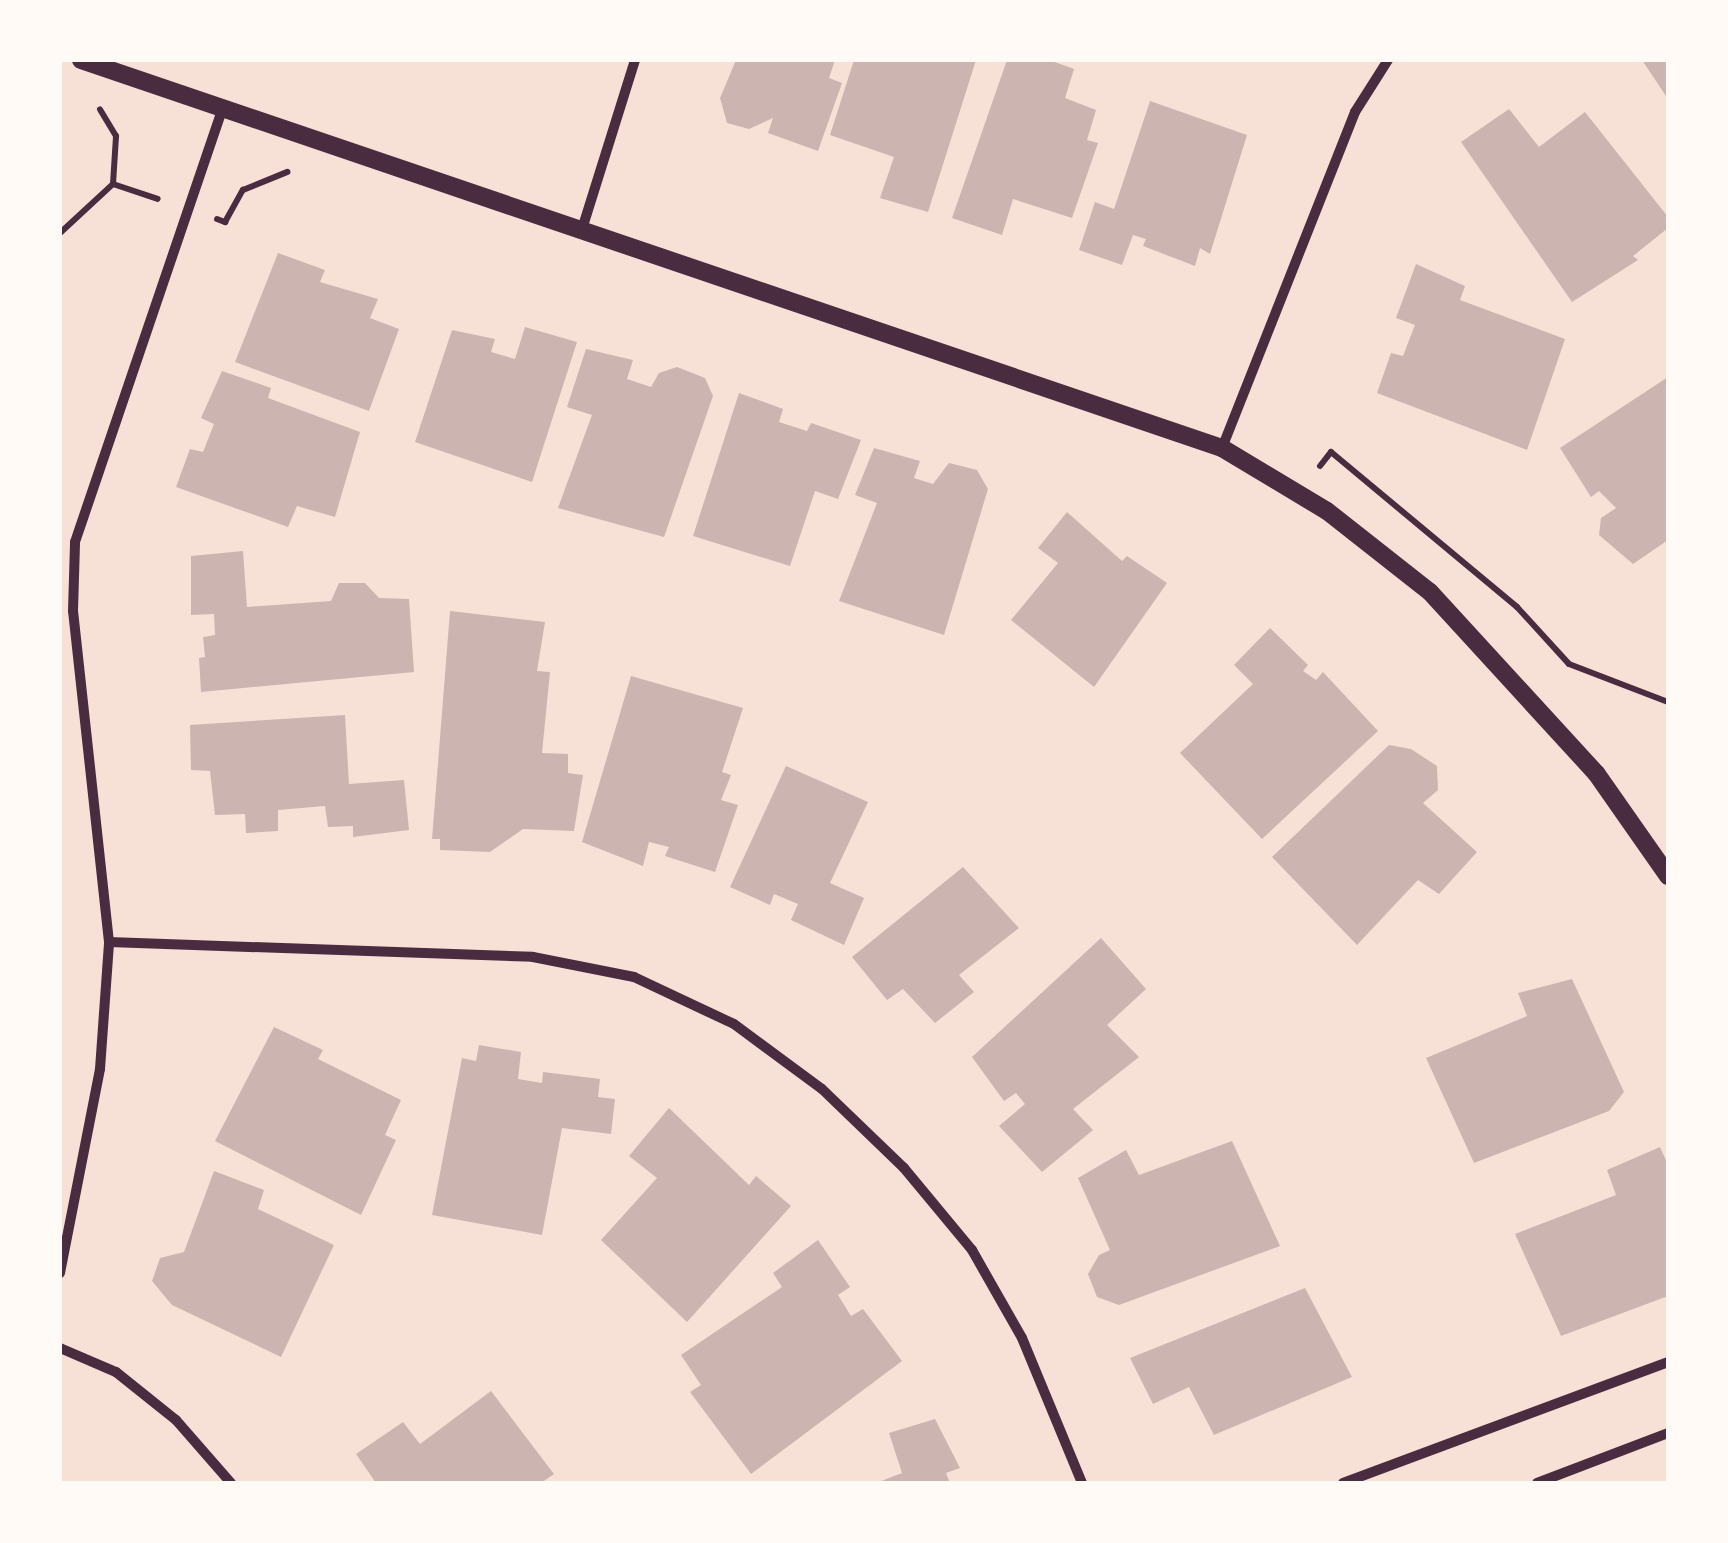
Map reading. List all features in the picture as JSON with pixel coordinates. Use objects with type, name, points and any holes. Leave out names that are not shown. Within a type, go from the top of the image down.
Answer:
[{"type":"street","points":[[82,60],[222,110],[583,226],[1222,448],[1327,511],[1430,592],[1596,773],[1668,876]]},
{"type":"street","points":[[583,226],[635,60]]},
{"type":"street","points":[[1222,448],[1354,112],[1388,60]]},
{"type":"street","points":[[60,1273],[100,1069],[109,942],[72,611],[75,542],[185,209],[222,110]]},
{"type":"street","points":[[109,942],[533,958],[634,977],[734,1024],[822,1089],[904,1168],[972,1250],[1022,1338],[1082,1483]]},
{"type":"street","points":[[60,1348],[116,1372],[176,1420],[231,1483]]},
{"type":"street","points":[[1343,1483],[1668,1362]]},
{"type":"street","points":[[1537,1483],[1668,1432]]},
{"type":"path","points":[[60,233],[112,184],[116,136],[90,100]]},
{"type":"path","points":[[112,184],[185,209]]},
{"type":"path","points":[[1331,452],[1516,607],[1569,664],[1668,702]]},
{"type":"building","points":[[736,60],[835,60],[829,78],[842,83],[818,151],[768,133],[773,118],[749,129],[727,123],[720,98]]},
{"type":"building","points":[[854,60],[976,60],[928,212],[880,198],[894,157],[830,135]]},
{"type":"building","points":[[1007,60],[1049,60],[1074,69],[1065,98],[1096,110],[1087,140],[1098,143],[1072,218],[1013,199],[1002,235],[952,218]]},
{"type":"building","points":[[1642,60],[1668,60],[1668,99]]},
{"type":"building","points":[[1150,101],[1247,135],[1210,254],[1200,248],[1195,266],[1143,246],[1146,239],[1133,235],[1122,265],[1079,250],[1095,202],[1114,209]]},
{"type":"building","points":[[1509,109],[1539,147],[1585,112],[1668,217],[1668,228],[1633,256],[1638,260],[1572,302],[1461,142]]},
{"type":"building","points":[[278,253],[325,270],[320,282],[378,299],[370,318],[399,329],[369,411],[235,362]]},
{"type":"building","points":[[1416,264],[1465,286],[1460,300],[1565,339],[1527,450],[1377,393],[1391,353],[1403,356],[1415,325],[1396,318]]},
{"type":"building","points":[[525,327],[577,342],[532,482],[415,442],[452,330],[495,339],[491,352],[515,359]]},
{"type":"building","points":[[586,349],[633,360],[627,379],[651,387],[659,373],[677,367],[705,378],[713,396],[664,537],[558,508],[592,415],[567,407]]},
{"type":"building","points":[[222,371],[271,388],[268,398],[360,432],[335,517],[297,506],[288,527],[176,487],[190,449],[203,452],[214,424],[201,418]]},
{"type":"building","points":[[1668,377],[1668,540],[1633,564],[1599,535],[1601,518],[1616,508],[1599,491],[1591,497],[1560,448]]},
{"type":"building","points":[[739,393],[783,409],[779,422],[807,431],[811,423],[861,440],[838,499],[815,491],[790,566],[693,536]]},
{"type":"building","points":[[874,448],[920,461],[914,478],[933,484],[949,463],[977,470],[988,489],[944,635],[839,601],[877,503],[855,495]]},
{"type":"building","points":[[1067,512],[1122,561],[1127,556],[1167,583],[1094,687],[1011,620],[1058,563],[1038,548]]},
{"type":"building","points":[[243,551],[247,607],[331,601],[339,583],[365,583],[379,598],[409,599],[414,672],[201,692],[199,658],[205,657],[203,637],[215,635],[214,614],[191,615],[191,556]]},
{"type":"building","points":[[450,611],[545,622],[537,671],[550,672],[542,753],[568,754],[568,773],[583,775],[574,831],[523,829],[490,852],[440,850],[440,839],[432,839]]},
{"type":"building","points":[[1270,628],[1308,665],[1303,671],[1316,680],[1323,672],[1378,731],[1262,839],[1180,753],[1253,684],[1234,665]]},
{"type":"building","points":[[631,676],[743,708],[722,772],[731,775],[721,800],[738,805],[715,872],[665,856],[669,847],[649,842],[643,866],[582,842]]},
{"type":"building","points":[[345,715],[349,784],[404,780],[409,830],[353,837],[353,826],[328,827],[325,806],[278,810],[278,831],[246,833],[245,814],[215,815],[210,771],[191,770],[190,725]]},
{"type":"building","points":[[1389,745],[1411,749],[1437,766],[1438,790],[1423,803],[1477,852],[1439,894],[1418,880],[1357,945],[1272,857]]},
{"type":"building","points":[[786,766],[868,802],[830,883],[864,898],[844,945],[791,920],[798,904],[774,894],[770,905],[730,887]]},
{"type":"building","points":[[963,867],[1019,928],[959,975],[974,992],[935,1023],[903,989],[887,1000],[852,957]]},
{"type":"building","points":[[1101,938],[1146,989],[1107,1025],[1139,1057],[1073,1109],[1093,1130],[1042,1172],[999,1126],[1025,1104],[1016,1093],[1004,1101],[972,1057]]},
{"type":"building","points":[[1572,979],[1624,1092],[1609,1111],[1474,1163],[1426,1058],[1527,1016],[1518,993]]},
{"type":"building","points":[[274,1027],[323,1050],[318,1059],[401,1100],[385,1135],[396,1140],[361,1215],[215,1141]]},
{"type":"building","points":[[479,1045],[521,1052],[518,1079],[542,1083],[543,1072],[600,1079],[598,1097],[615,1099],[611,1134],[562,1128],[542,1235],[432,1215],[462,1058],[476,1061]]},
{"type":"building","points":[[669,1108],[749,1185],[756,1176],[791,1206],[687,1322],[601,1240],[657,1178],[629,1156]]},
{"type":"building","points":[[1232,1141],[1280,1246],[1119,1305],[1097,1297],[1088,1274],[1099,1255],[1110,1250],[1078,1178],[1126,1150],[1139,1175]]},
{"type":"building","points":[[1660,1147],[1668,1165],[1668,1296],[1561,1336],[1515,1234],[1616,1195],[1607,1170]]},
{"type":"building","points":[[214,1171],[264,1190],[258,1209],[334,1245],[281,1357],[172,1305],[152,1281],[160,1258],[184,1252]]},
{"type":"building","points":[[818,1240],[850,1287],[838,1295],[851,1316],[863,1309],[902,1361],[751,1474],[690,1392],[701,1385],[681,1355],[782,1287],[773,1273]]},
{"type":"building","points":[[1305,1288],[1352,1377],[1214,1435],[1189,1387],[1153,1404],[1130,1358]]},
{"type":"building","points":[[491,1391],[554,1474],[541,1483],[376,1483],[356,1454],[403,1422],[420,1444]]},
{"type":"building","points":[[935,1419],[960,1468],[946,1473],[950,1483],[876,1483],[902,1473],[889,1433]]}]
